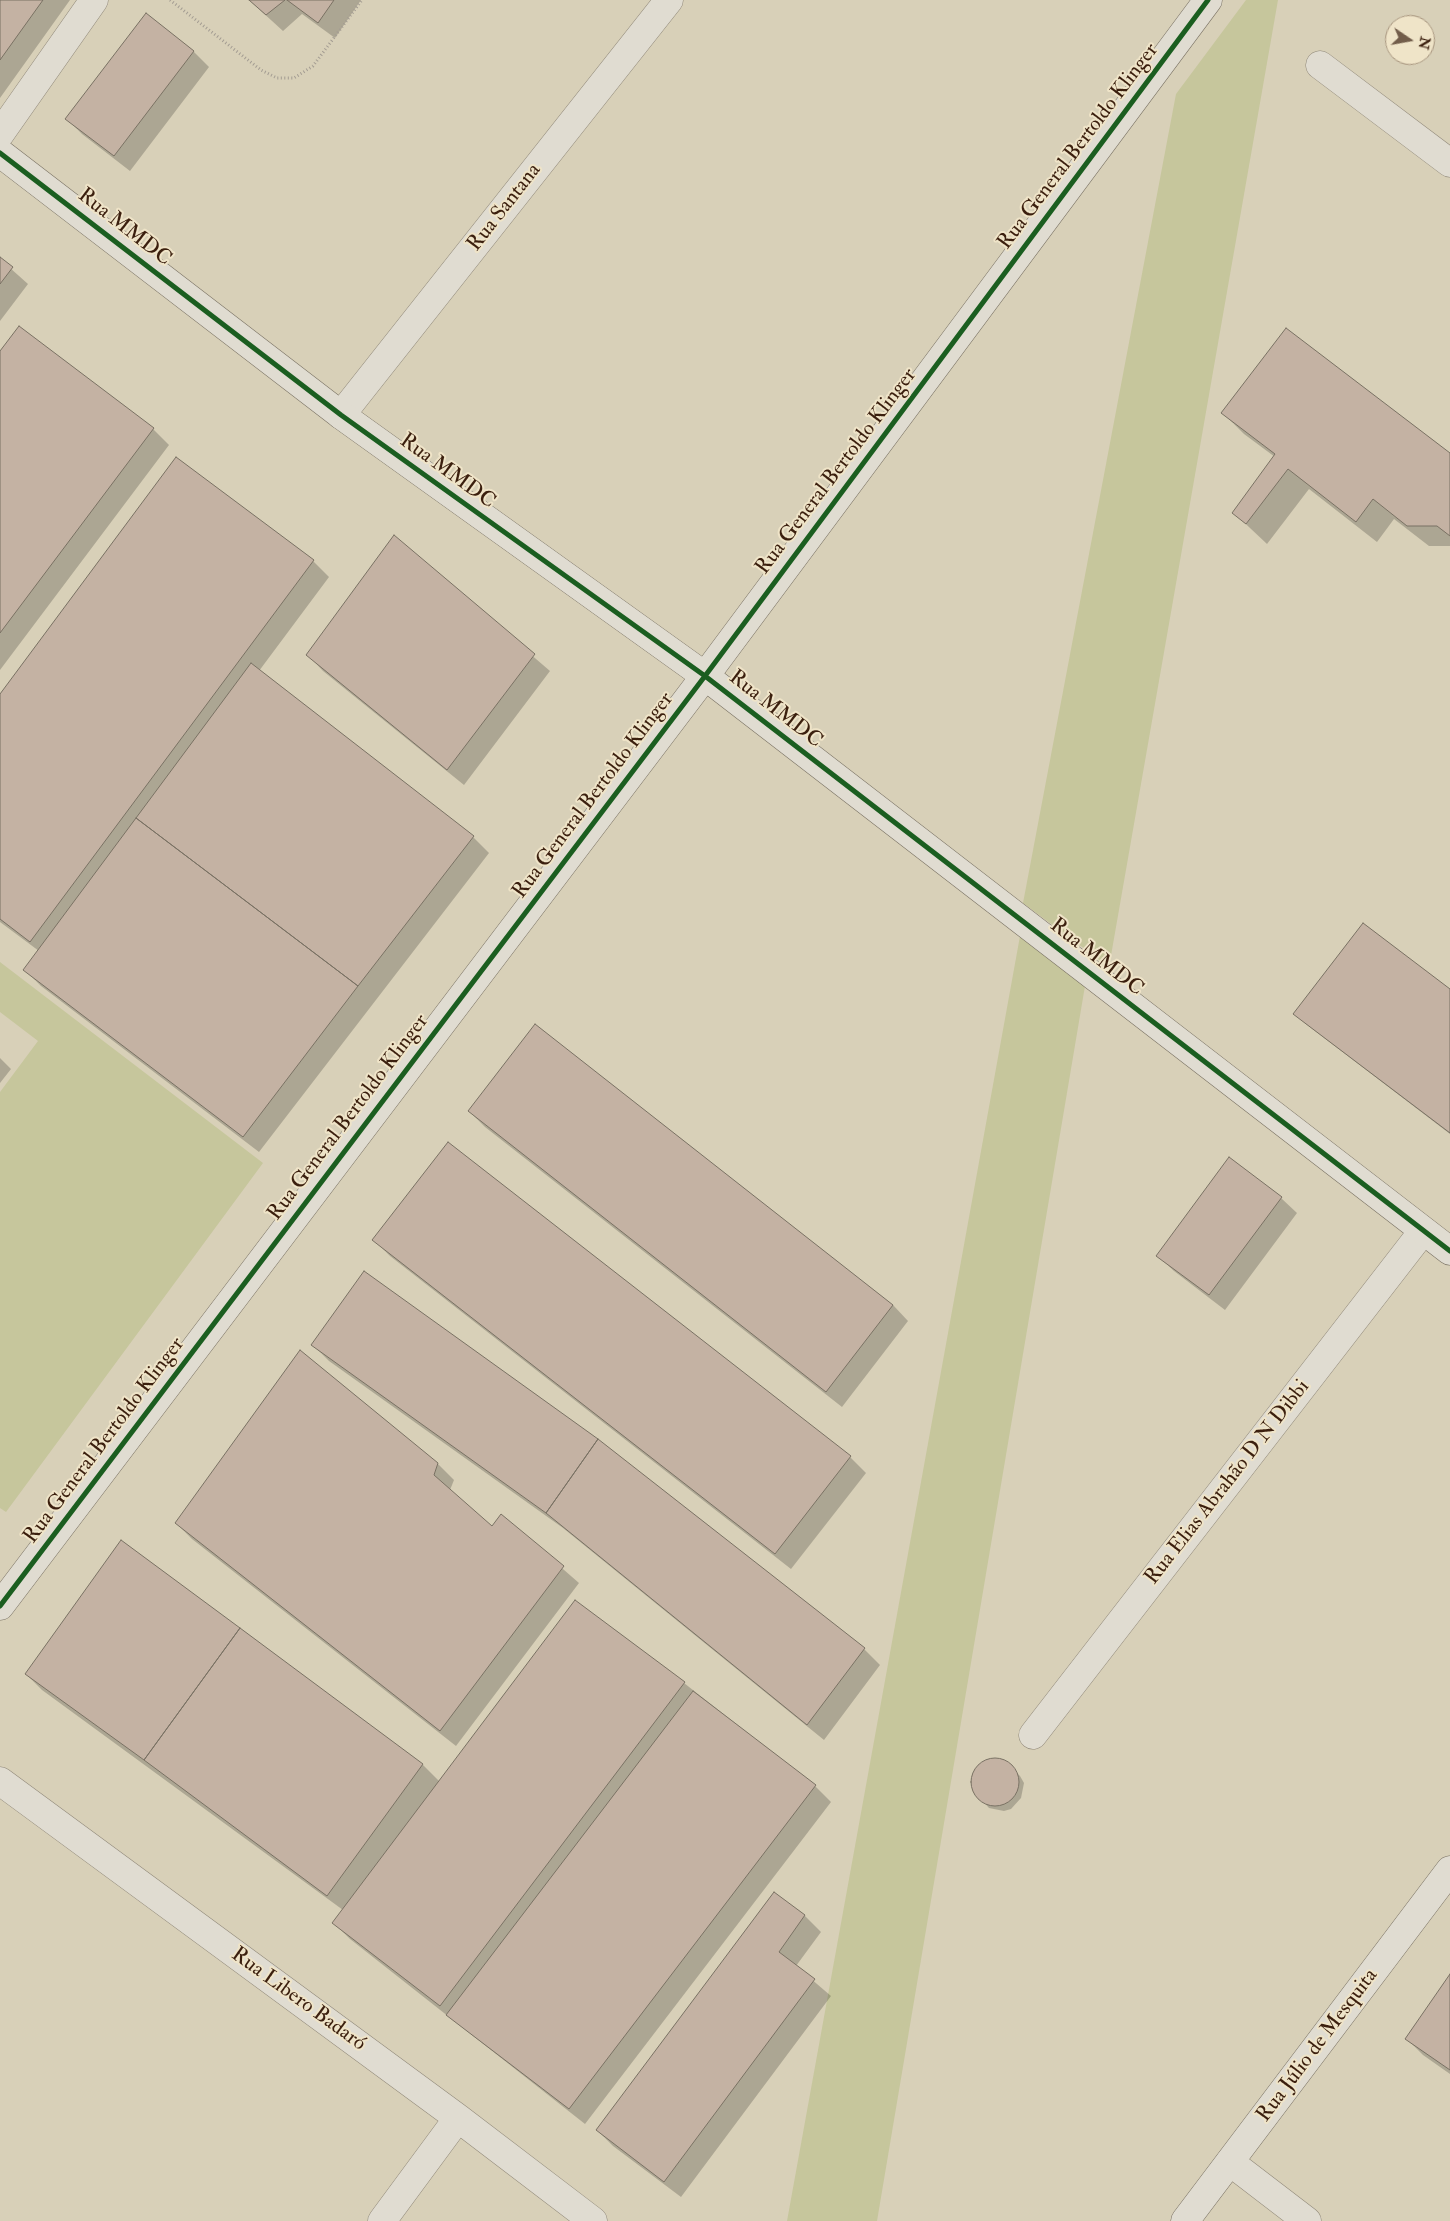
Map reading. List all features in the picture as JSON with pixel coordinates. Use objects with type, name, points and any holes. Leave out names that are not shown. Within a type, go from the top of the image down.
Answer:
[{"type":"street","points":[[0,134],[94,0]]},
{"type":"street","name":"Rua Santana","points":[[340,415],[670,0]]},
{"type":"street","name":"Rua General Bertoldo Klinger","points":[[0,1606],[705,676],[1208,0]]},
{"type":"street","points":[[1320,65],[1450,163]]},
{"type":"street","name":"Rua MMDC","points":[[0,153],[340,415],[705,676],[1450,1251]]},
{"type":"street","name":"Rua Elias Abrahão D N Dibbi","points":[[1033,1735],[1424,1231]]},
{"type":"street","name":"Rua Libero Badaró","points":[[0,1781],[458,2118],[593,2221]]},
{"type":"street","name":"Rua Júlio de Mesquita","points":[[1185,2221],[1450,1870]]},
{"type":"street","points":[[382,2221],[458,2118]]},
{"type":"street","points":[[1230,2162],[1307,2221]]},
{"type":"path","points":[[170,0],[260,70],[277,78],[294,78],[312,66],[362,0]]},
{"type":"green space","points":[[1246,0],[1278,0],[1109,967],[1023,903],[1176,94]]},
{"type":"green space","points":[[1022,925],[1087,974],[877,2221],[787,2221]]},
{"type":"green space","points":[[0,962],[263,1163],[6,1512],[0,1508],[0,1092],[38,1041],[0,1012]]},
{"type":"building","points":[[0,0],[43,0],[0,60]]},
{"type":"building","points":[[249,0],[285,0],[266,15]]},
{"type":"building","points":[[287,0],[334,0],[318,23]]},
{"type":"building","points":[[146,13],[194,51],[114,156],[65,119]]},
{"type":"building","points":[[0,257],[13,267],[0,284]]},
{"type":"building","points":[[19,326],[154,428],[0,633],[0,351]]},
{"type":"building","points":[[1286,328],[1450,453],[1450,536],[1437,526],[1407,526],[1373,499],[1356,522],[1288,469],[1246,524],[1232,513],[1275,454],[1221,413]]},
{"type":"building","points":[[176,457],[314,560],[30,942],[0,919],[0,694]]},
{"type":"building","points":[[394,535],[535,654],[447,770],[306,655]]},
{"type":"building","points":[[251,663],[474,836],[358,986],[136,818]]},
{"type":"building","points":[[136,818],[358,986],[243,1137],[23,970]]},
{"type":"building","points":[[1363,923],[1450,989],[1450,1133],[1293,1014]]},
{"type":"building","points":[[535,1024],[893,1305],[826,1392],[468,1111]]},
{"type":"building","points":[[448,1142],[851,1456],[775,1554],[372,1240]]},
{"type":"building","points":[[1229,1157],[1282,1197],[1209,1295],[1156,1256]]},
{"type":"building","points":[[364,1271],[598,1439],[546,1513],[311,1345]]},
{"type":"building","points":[[300,1350],[438,1463],[434,1475],[492,1526],[501,1514],[564,1566],[440,1731],[175,1523]]},
{"type":"building","points":[[598,1439],[865,1648],[807,1725],[546,1513]]},
{"type":"building","points":[[121,1540],[240,1628],[144,1760],[25,1674]]},
{"type":"building","points":[[575,1600],[685,1682],[440,2006],[332,1923]]},
{"type":"building","points":[[240,1628],[423,1764],[327,1896],[144,1760]]},
{"type":"building","points":[[693,1691],[816,1785],[569,2109],[446,2015]]},
{"type":"building","points":[[990,1758],[1000,1758],[1009,1762],[1015,1768],[1019,1782],[1015,1796],[1009,1802],[1000,1806],[990,1806],[981,1802],[975,1796],[971,1787],[971,1777],[975,1768],[981,1762]]},
{"type":"building","points":[[774,1892],[805,1915],[779,1952],[815,1979],[664,2182],[596,2130]]},
{"type":"building","points":[[1450,1974],[1450,2070],[1405,2039]]},
{"type":"cycle path","points":[[0,1606],[705,676],[1208,0]]},
{"type":"cycle path","points":[[0,153],[341,415],[705,676],[1450,1251]]}]
